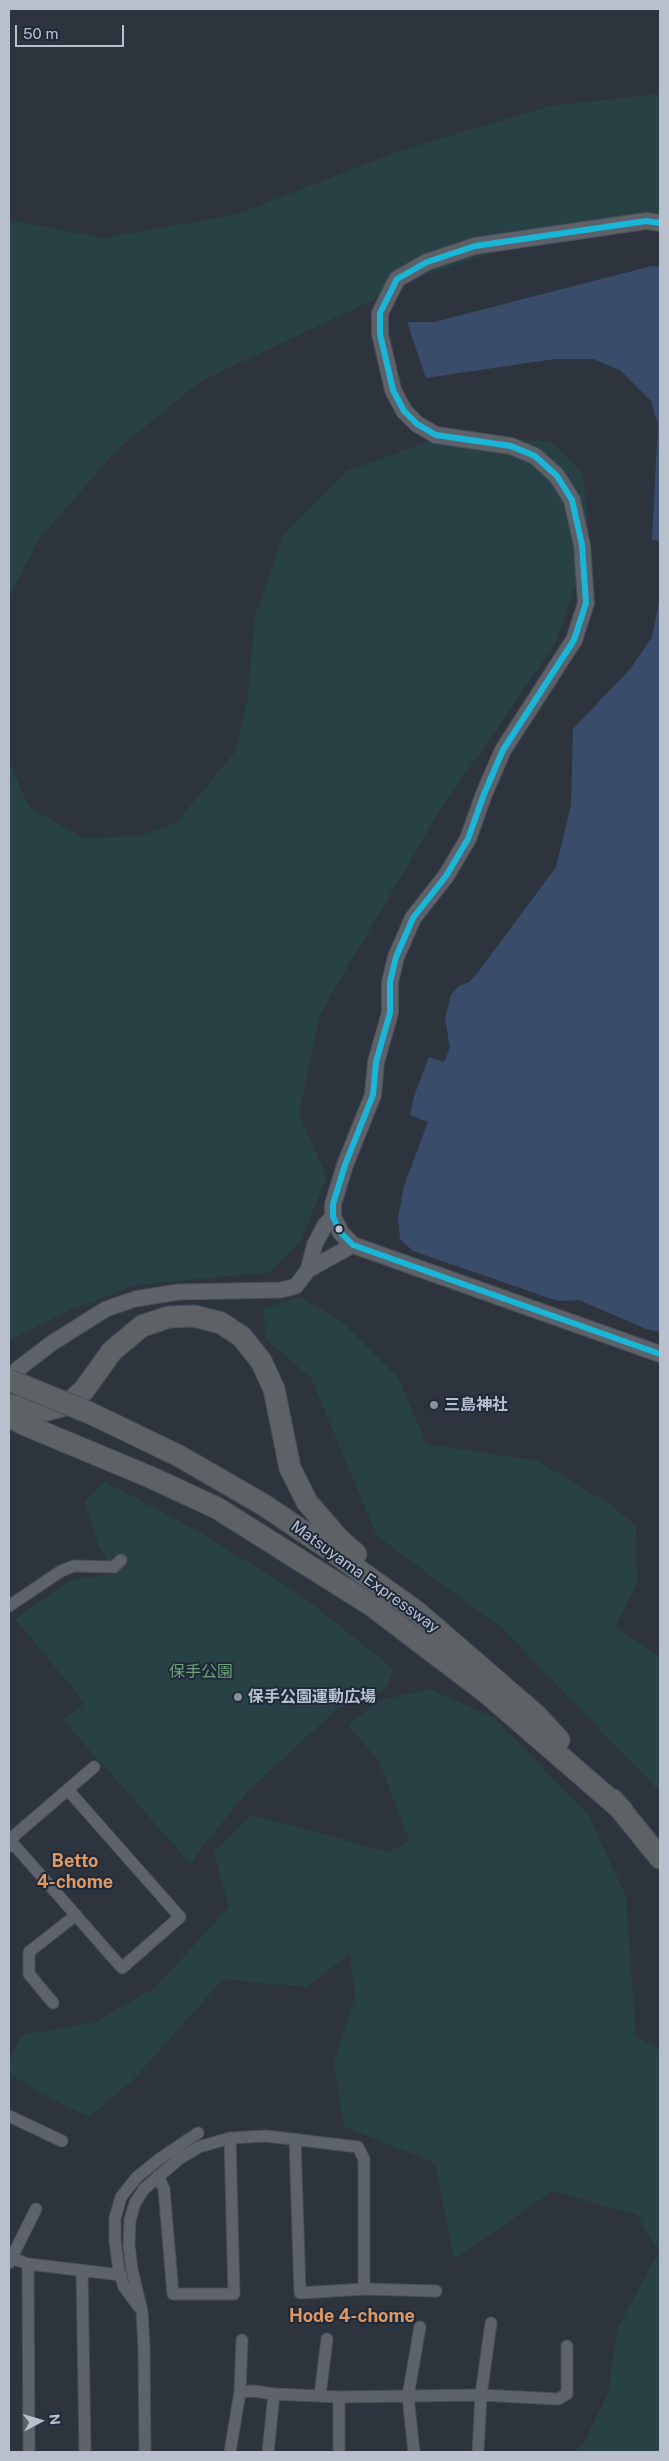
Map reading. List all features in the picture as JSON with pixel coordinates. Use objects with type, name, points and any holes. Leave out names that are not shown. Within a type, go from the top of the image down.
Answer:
[{"type":"highway","points":[[9,1405],[47,1410],[69,1404],[84,1390],[112,1351],[142,1326],[169,1317],[194,1316],[221,1323],[242,1337],[261,1362],[274,1389],[290,1468],[307,1502],[339,1540],[417,1612]]},
{"type":"highway","name":"Matsuyama Expressway","points":[[9,1379],[90,1413],[179,1456],[264,1505],[417,1612],[537,1716],[622,1810],[660,1858]]},
{"type":"highway","points":[[9,1416],[23,1424],[150,1477],[217,1508],[372,1605],[487,1694],[622,1810]]},
{"type":"main road","points":[[660,223],[637,222],[475,246],[427,262],[397,280],[380,313],[380,334],[393,390],[404,411],[417,424],[436,435],[511,446],[535,456],[557,476],[572,500],[585,576],[586,603],[574,640],[503,750],[484,794],[468,839],[446,876],[413,918],[396,956],[390,982],[390,1012],[376,1062],[373,1095],[345,1165],[333,1204],[333,1217],[341,1233],[353,1245],[660,1354]]},
{"type":"street","points":[[9,1379],[18,1368],[52,1343],[106,1310],[135,1299],[178,1292],[281,1290],[296,1286],[308,1270],[315,1244],[325,1225],[333,1217]]},
{"type":"street","points":[[308,1270],[353,1245]]},
{"type":"street","points":[[9,1606],[60,1571],[74,1566],[114,1567],[121,1560]]},
{"type":"street","points":[[68,1790],[180,1917],[122,1968],[16,1847],[9,1845],[15,1835],[94,1767]]},
{"type":"street","points":[[53,2002],[29,1974],[29,1952],[76,1915]]},
{"type":"street","points":[[9,2116],[62,2141]]},
{"type":"street","points":[[142,2311],[124,2287],[121,2275],[115,2241],[116,2218],[121,2197],[137,2177],[158,2160],[198,2133]]},
{"type":"street","points":[[145,2452],[146,2405],[142,2311],[132,2270],[129,2245],[130,2220],[135,2203],[144,2189],[158,2176],[199,2147],[230,2138],[266,2136],[358,2147],[364,2158],[364,2289]]},
{"type":"street","points":[[158,2176],[164,2189],[172,2294],[234,2294],[230,2138]]},
{"type":"street","points":[[295,2139],[300,2293],[364,2289],[436,2291]]},
{"type":"street","points":[[36,2209],[10,2259],[28,2264],[121,2275]]},
{"type":"street","points":[[28,2264],[29,2452]]},
{"type":"street","points":[[82,2271],[85,2452]]},
{"type":"street","points":[[478,2452],[481,2395],[491,2323]]},
{"type":"street","points":[[414,2452],[408,2396],[420,2327]]},
{"type":"street","points":[[320,2395],[327,2339]]},
{"type":"street","points":[[230,2452],[240,2392],[242,2340]]},
{"type":"street","points":[[240,2392],[254,2391],[274,2394],[339,2397],[481,2395],[558,2399],[567,2394],[567,2346]]},
{"type":"street","points":[[268,2452],[274,2394]]},
{"type":"street","points":[[339,2397],[339,2452]]},
{"type":"green space","points":[[660,94],[660,222],[502,250],[426,275],[199,382],[118,449],[39,539],[9,597],[9,220],[103,238],[235,215],[399,151],[550,106]]},
{"type":"green space","points":[[446,435],[552,442],[583,474],[590,546],[555,644],[439,812],[320,1014],[299,1114],[327,1177],[300,1242],[270,1272],[136,1285],[72,1309],[9,1341],[9,762],[29,807],[83,838],[138,836],[176,823],[235,752],[248,697],[255,616],[283,536],[347,471]]},
{"type":"green space","points":[[299,1297],[340,1320],[398,1378],[427,1444],[538,1461],[609,1504],[636,1526],[637,1583],[615,1628],[660,1656],[660,1792],[502,1628],[377,1536],[311,1378],[266,1339],[263,1309]]},
{"type":"green space","name":"保手公園","points":[[104,1481],[196,1530],[298,1593],[394,1669],[385,1689],[339,1707],[247,1792],[202,1847],[191,1864],[63,1720],[85,1703],[15,1619],[71,1580],[115,1574],[98,1544],[85,1502]]},
{"type":"green space","points":[[429,1689],[492,1716],[588,1814],[626,1896],[636,2037],[660,2049],[660,2452],[574,2452],[583,2444],[608,2393],[618,2328],[659,2251],[637,2215],[553,2191],[454,2259],[435,2163],[344,2127],[334,2062],[355,1996],[350,1954],[306,1987],[223,1979],[135,2078],[89,2117],[41,2094],[9,2073],[9,2061],[22,2035],[93,2023],[155,1988],[229,1907],[214,1852],[251,1815],[389,1852],[409,1840],[379,1761],[348,1725],[378,1701]]},
{"type":"water","points":[[652,266],[660,267],[660,541],[652,540],[658,424],[651,401],[620,370],[593,359],[554,359],[426,378],[407,322],[434,322]]},
{"type":"water","points":[[660,597],[660,1332],[646,1329],[579,1300],[558,1301],[413,1251],[400,1239],[398,1218],[404,1186],[428,1122],[410,1115],[414,1096],[429,1057],[444,1062],[450,1048],[445,1018],[451,995],[459,986],[469,982],[476,975],[556,867],[571,805],[573,729],[631,668],[652,637]]},
{"type":"transit line","points":[[660,223],[646,221],[475,246],[427,262],[397,279],[380,313],[380,334],[393,390],[404,411],[417,424],[436,435],[511,446],[535,456],[557,476],[572,500],[582,545],[586,603],[574,640],[503,750],[484,794],[468,839],[446,876],[413,918],[396,957],[390,982],[390,1013],[376,1062],[373,1095],[345,1165],[333,1204],[333,1217],[341,1233],[353,1245],[660,1354]]},
{"type":"place","name":"三島神社","points":[[434,1405]]},
{"type":"place","name":"保手公園運動広場","points":[[238,1697]]},
{"type":"district","name":"Betto 4-chome","points":[[75,1871]]},
{"type":"district","name":"Hode 4-chome","points":[[352,2316]]}]
